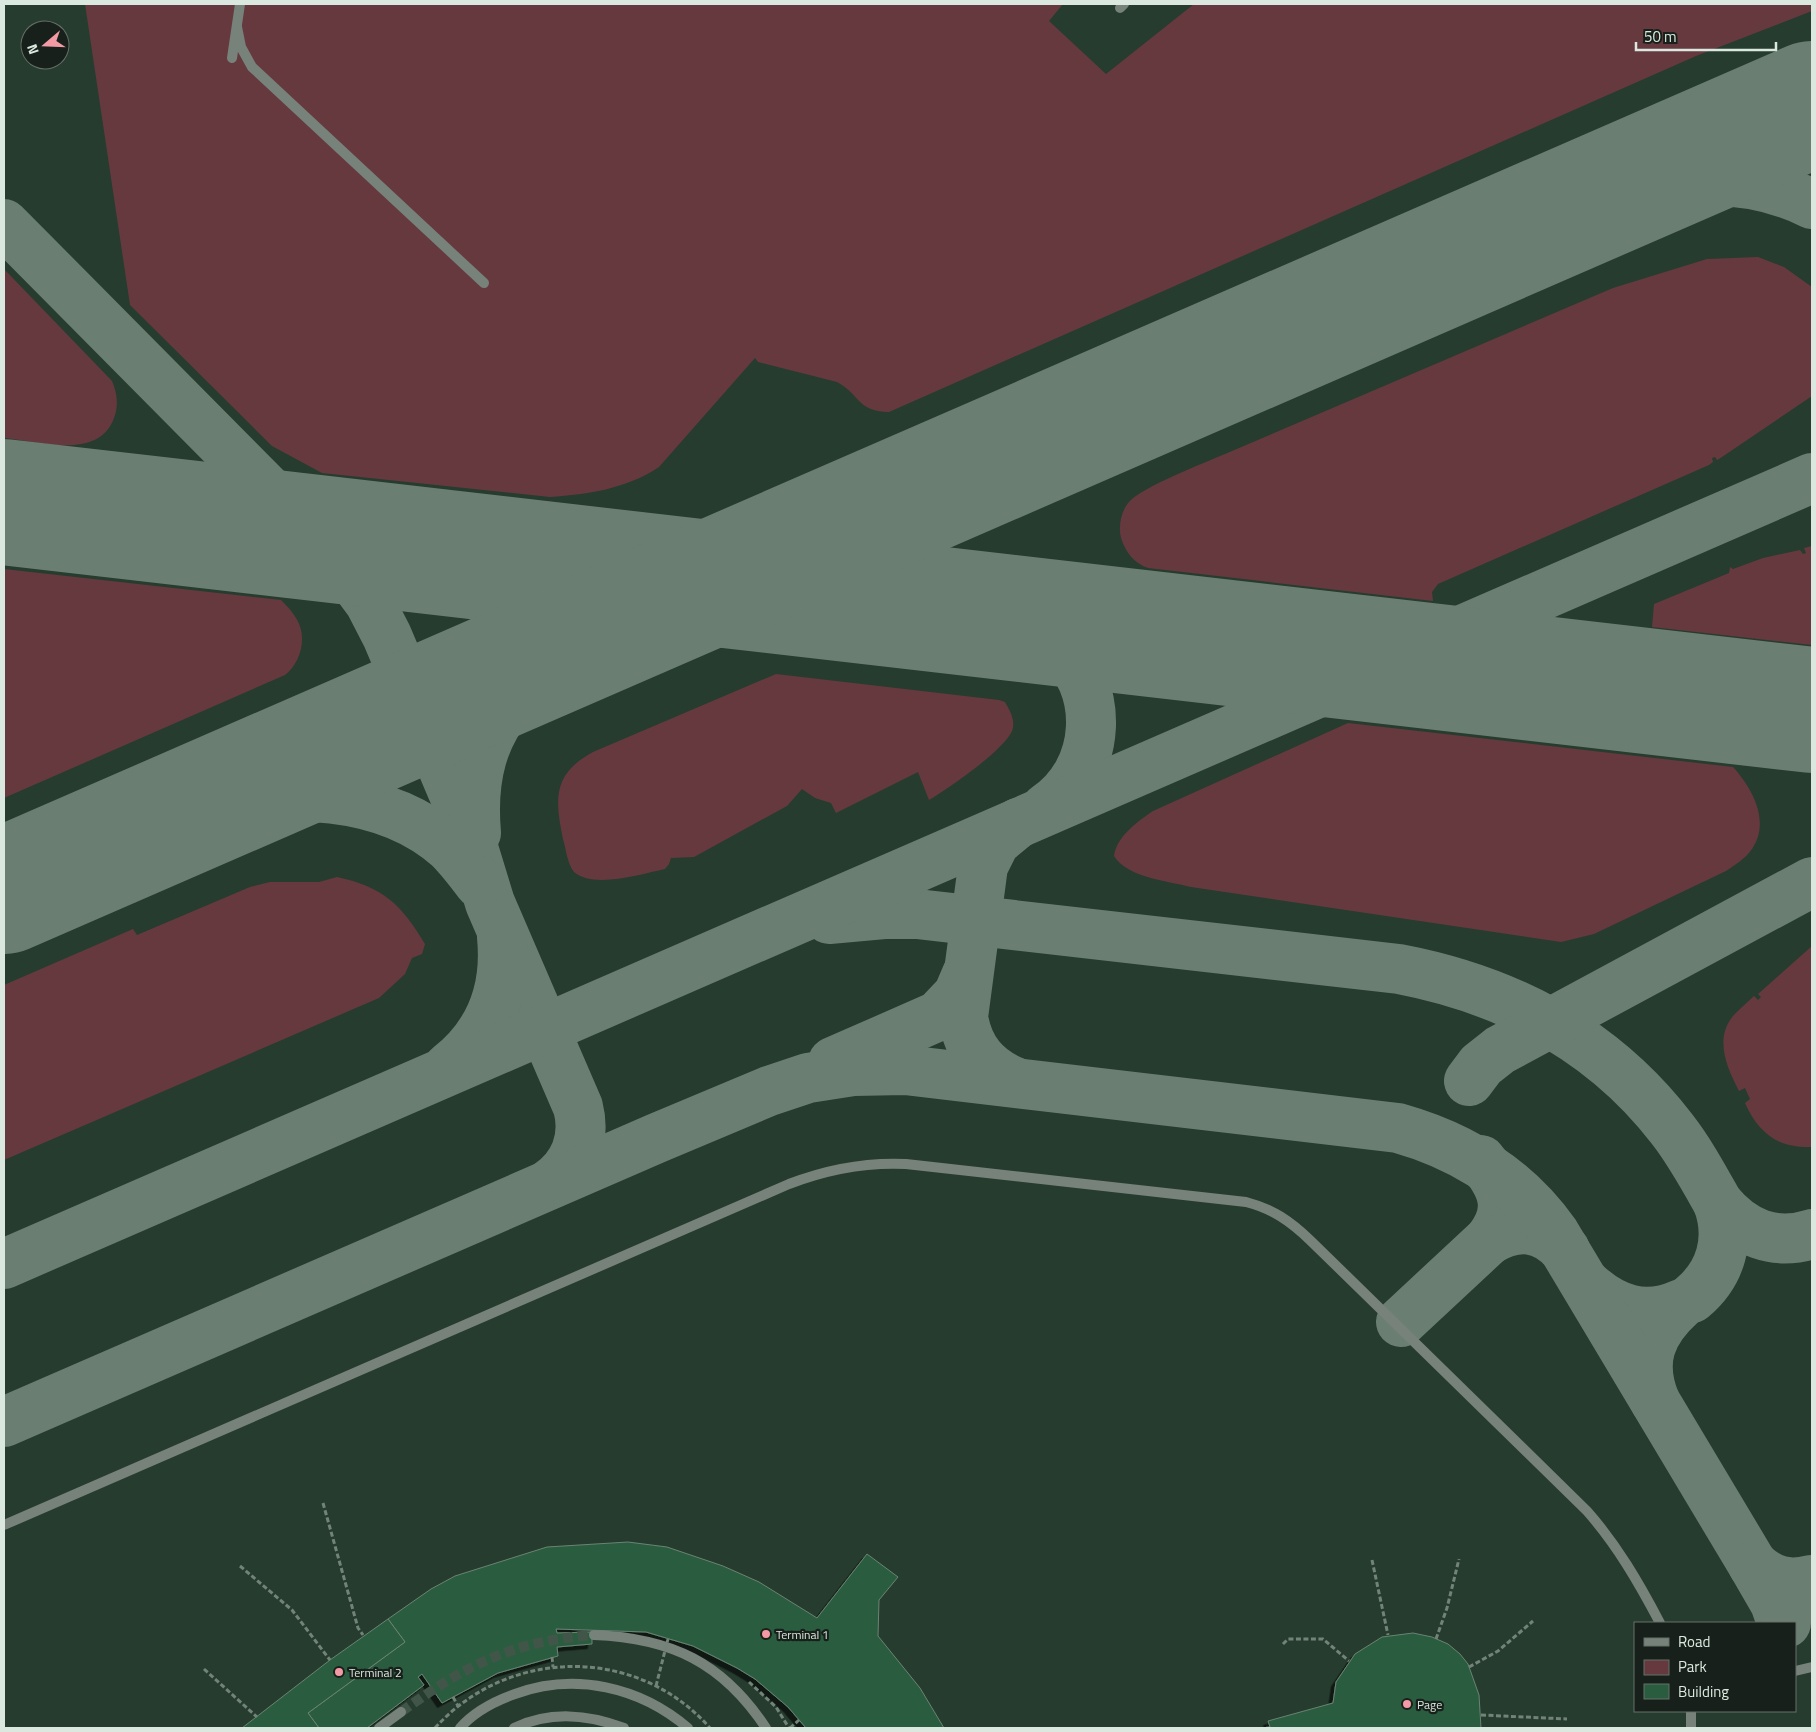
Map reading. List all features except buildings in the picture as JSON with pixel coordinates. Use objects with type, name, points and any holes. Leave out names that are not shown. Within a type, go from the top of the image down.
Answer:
[{"type":"street","points":[[232,58],[240,4]]},
{"type":"street","points":[[237,27],[241,47],[252,67],[484,283]]},
{"type":"street","points":[[4,1525],[789,1184],[822,1172],[857,1165],[906,1164],[1246,1202],[1271,1209],[1284,1217],[1310,1240],[1586,1512],[1624,1560],[1659,1622]]},
{"type":"street","points":[[594,1635],[645,1640],[692,1656],[719,1674],[766,1728]]},
{"type":"street","points":[[1796,1671],[1812,1668]]},
{"type":"street","points":[[460,1728],[485,1708],[509,1696],[546,1685],[571,1683],[594,1684],[627,1692],[661,1708],[688,1728]]},
{"type":"street","points":[[379,1728],[401,1712]]},
{"type":"street","points":[[1690,1712],[1690,1728]]},
{"type":"street","points":[[514,1728],[538,1719],[570,1716],[600,1720],[624,1728]]},
{"type":"path","points":[[323,1502],[358,1628],[363,1635]]},
{"type":"path","points":[[1436,1639],[1447,1608],[1459,1559]]},
{"type":"path","points":[[1372,1560],[1388,1635]]},
{"type":"path","points":[[240,1566],[292,1610],[330,1660]]},
{"type":"path","points":[[1469,1667],[1498,1650],[1533,1621]]},
{"type":"path","points":[[656,1686],[668,1639]]},
{"type":"path","points":[[1283,1644],[1288,1639],[1323,1639],[1349,1661]]},
{"type":"path","points":[[552,1657],[553,1667]]},
{"type":"path","points":[[204,1669],[257,1717]]},
{"type":"path","points":[[748,1680],[776,1707],[789,1728],[799,1720]]},
{"type":"path","points":[[453,1697],[458,1706]]},
{"type":"path","points":[[1481,1715],[1567,1718]]},
{"type":"green space","points":[[85,4],[1063,4],[1049,21],[1106,74],[1194,4],[1812,4],[1812,11],[1696,56],[889,412],[870,409],[837,382],[758,362],[755,358],[659,467],[634,481],[607,489],[550,497],[322,473],[272,446],[130,305]]},
{"type":"green space","points":[[1758,257],[1784,267],[1812,287],[1812,396],[1719,459],[1712,458],[1713,462],[1709,465],[1438,584],[1432,592],[1433,601],[1148,568],[1128,553],[1123,543],[1120,534],[1120,524],[1122,514],[1129,502],[1147,489],[1174,476],[1613,288],[1707,259]]},
{"type":"green space","points":[[4,269],[112,381],[117,399],[116,413],[106,431],[95,440],[81,444],[66,445],[4,438]]},
{"type":"green space","points":[[1812,546],[1812,645],[1652,627],[1654,604],[1729,573],[1730,567],[1733,569],[1763,558],[1800,550],[1803,554],[1806,553],[1804,548]]},
{"type":"green space","points":[[4,569],[281,600],[293,613],[300,625],[302,633],[301,649],[295,664],[285,675],[4,798]]},
{"type":"green space","points":[[776,674],[999,700],[1005,702],[1009,709],[1013,720],[1013,727],[1007,739],[987,758],[962,778],[929,800],[918,772],[836,813],[831,803],[815,798],[802,789],[787,806],[694,857],[671,858],[665,869],[631,877],[605,880],[583,877],[574,872],[567,856],[563,839],[558,800],[563,779],[570,769],[593,752]]},
{"type":"green space","points":[[1348,723],[1733,767],[1747,785],[1757,805],[1760,827],[1752,849],[1726,871],[1594,934],[1561,942],[1191,887],[1138,874],[1120,863],[1114,856],[1123,836],[1153,811]]},
{"type":"green space","points":[[337,877],[367,886],[389,899],[408,918],[425,944],[422,954],[412,958],[405,974],[379,998],[4,1160],[4,985],[133,929],[137,935],[250,887],[270,882],[319,882]]},
{"type":"green space","points":[[1812,946],[1812,1147],[1800,1147],[1780,1142],[1771,1137],[1757,1123],[1745,1103],[1750,1099],[1745,1088],[1739,1091],[1730,1073],[1723,1044],[1727,1025],[1735,1013],[1754,996],[1758,1000],[1761,997],[1758,994]]},
{"type":"taxiway","points":[[1604,195],[1684,182],[1735,182],[1786,193],[1812,204]]},
{"type":"taxiway","points":[[4,224],[342,565],[370,603],[387,636],[464,818],[490,903],[578,1107],[580,1130],[576,1151],[565,1170],[548,1185]]},
{"type":"taxiway","points":[[4,1264],[1812,478]]},
{"type":"taxiway","points":[[991,616],[1032,630],[1054,643],[1071,661],[1083,682],[1090,704],[1091,728],[1087,751],[1078,773],[1065,792],[1046,808]]},
{"type":"taxiway","points":[[476,833],[476,793],[482,758],[493,729],[510,704],[532,682],[558,661],[620,622]]},
{"type":"taxiway","points":[[1727,700],[1752,707],[1783,721],[1812,744]]},
{"type":"taxiway","points":[[202,805],[266,797],[332,799],[364,804],[395,814],[424,828],[450,848],[479,883]]},
{"type":"taxiway","points":[[1015,1082],[995,1071],[980,1057],[969,1039],[963,1017],[983,866],[995,842],[1018,823]]},
{"type":"taxiway","points":[[1469,1081],[1481,1065],[1500,1050],[1812,882]]},
{"type":"taxiway","points":[[829,919],[884,914],[917,914],[1399,969],[1439,978],[1478,990],[1516,1005],[1551,1023],[1584,1044],[1616,1069],[1645,1097],[1679,1138],[1718,1203]]},
{"type":"taxiway","points":[[449,1067],[476,1040],[486,1025],[493,1009],[502,975],[502,937]]},
{"type":"taxiway","points":[[833,1062],[938,1016],[958,995],[967,974]]},
{"type":"taxiway","points":[[4,1422],[769,1091],[808,1078],[853,1071],[905,1070],[1398,1128],[1444,1145],[1486,1167],[1506,1181],[1523,1197],[1555,1234],[1753,1565],[1775,1603],[1782,1622]]},
{"type":"taxiway","points":[[1481,1160],[1500,1189],[1502,1199],[1501,1219],[1489,1240],[1509,1231],[1529,1230],[1547,1236],[1565,1250]]},
{"type":"taxiway","points":[[1692,1298],[1710,1278],[1721,1255],[1724,1230],[1718,1203],[1738,1222],[1760,1234],[1785,1238],[1812,1234]]},
{"type":"taxiway","points":[[1401,1322],[1489,1240]]},
{"type":"taxiway","points":[[1586,1284],[1608,1300],[1630,1310],[1655,1311],[1681,1304],[1662,1325],[1650,1348],[1648,1373],[1655,1401]]},
{"type":"taxiway","points":[[1753,1565],[1766,1575],[1780,1581],[1802,1582],[1811,1580],[1801,1589],[1790,1604],[1786,1622]]},
{"type":"runway","points":[[4,891],[1812,104]]},
{"type":"runway","points":[[4,502],[1812,710]]},
{"type":"tunnel","points":[[401,1712],[447,1681],[491,1658],[539,1643],[594,1635]]},
{"type":"place","name":"Terminal 1","points":[[766,1634]]},
{"type":"place","name":"Terminal 2","points":[[339,1672]]},
{"type":"place","name":"Page","points":[[1407,1704]]}]
